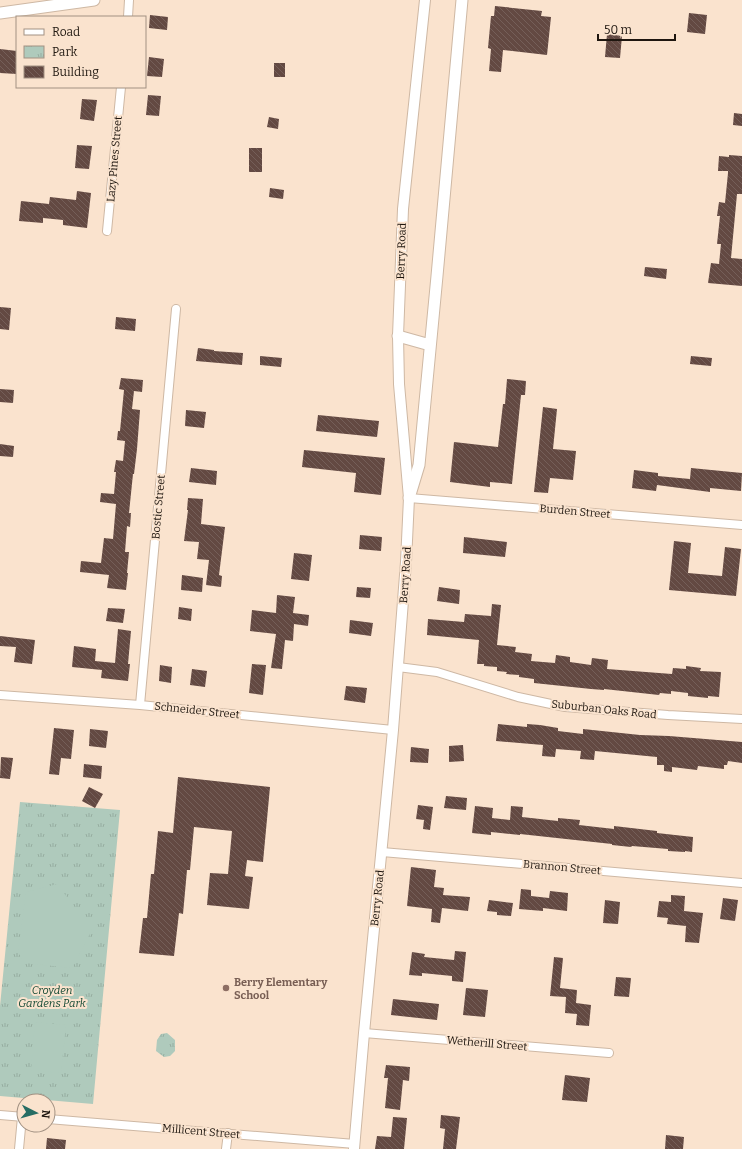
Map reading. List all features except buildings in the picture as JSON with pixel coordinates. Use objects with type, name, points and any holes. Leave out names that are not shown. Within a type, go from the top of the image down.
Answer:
[{"type":"main road","points":[[0,13],[94,0]]},
{"type":"main road","points":[[409,498],[419,465],[462,0]]},
{"type":"main road","points":[[398,336],[430,345]]},
{"type":"street","points":[[128,16],[129,0]]},
{"type":"street","name":"Berry Road","points":[[355,1146],[364,1033],[393,730],[406,562],[409,498],[399,384],[398,336],[403,209],[425,0]]},
{"type":"street","name":"Lazy Pines Street","points":[[107,231],[121,88]]},
{"type":"street","name":"Bostic Street","points":[[140,705],[176,308]]},
{"type":"street","name":"Burden Street","points":[[409,498],[742,525]]},
{"type":"street","name":"Suburban Oaks Road","points":[[398,667],[437,672],[518,697],[565,707],[668,716],[742,720]]},
{"type":"street","name":"Schneider Street","points":[[0,695],[140,705],[393,730]]},
{"type":"street","name":"Brannon Street","points":[[382,852],[742,883]]},
{"type":"street","name":"Wetherill Street","points":[[364,1033],[609,1053]]},
{"type":"street","points":[[0,1115],[16,1116]]},
{"type":"street","name":"Millicent Street","points":[[56,1120],[228,1133],[355,1146]]},
{"type":"street","points":[[19,1149],[21,1133]]},
{"type":"street","points":[[226,1149],[228,1133]]},
{"type":"green space","name":"Croyden Gardens Park","points":[[20,802],[120,810],[93,1104],[56,1101],[56,1093],[16,1093],[16,1097],[0,1096],[0,1006]]},
{"type":"green space","points":[[57,884],[92,930],[72,968],[24,963],[18,952],[26,892]]},
{"type":"green space","points":[[35,1022],[66,1025],[61,1073],[31,1070]]},
{"type":"green space","points":[[167,1033],[175,1040],[175,1051],[170,1056],[164,1057],[156,1051],[157,1040],[161,1034]]},
{"type":"place","name":"Berry Elementary School","points":[[226,988]]}]
